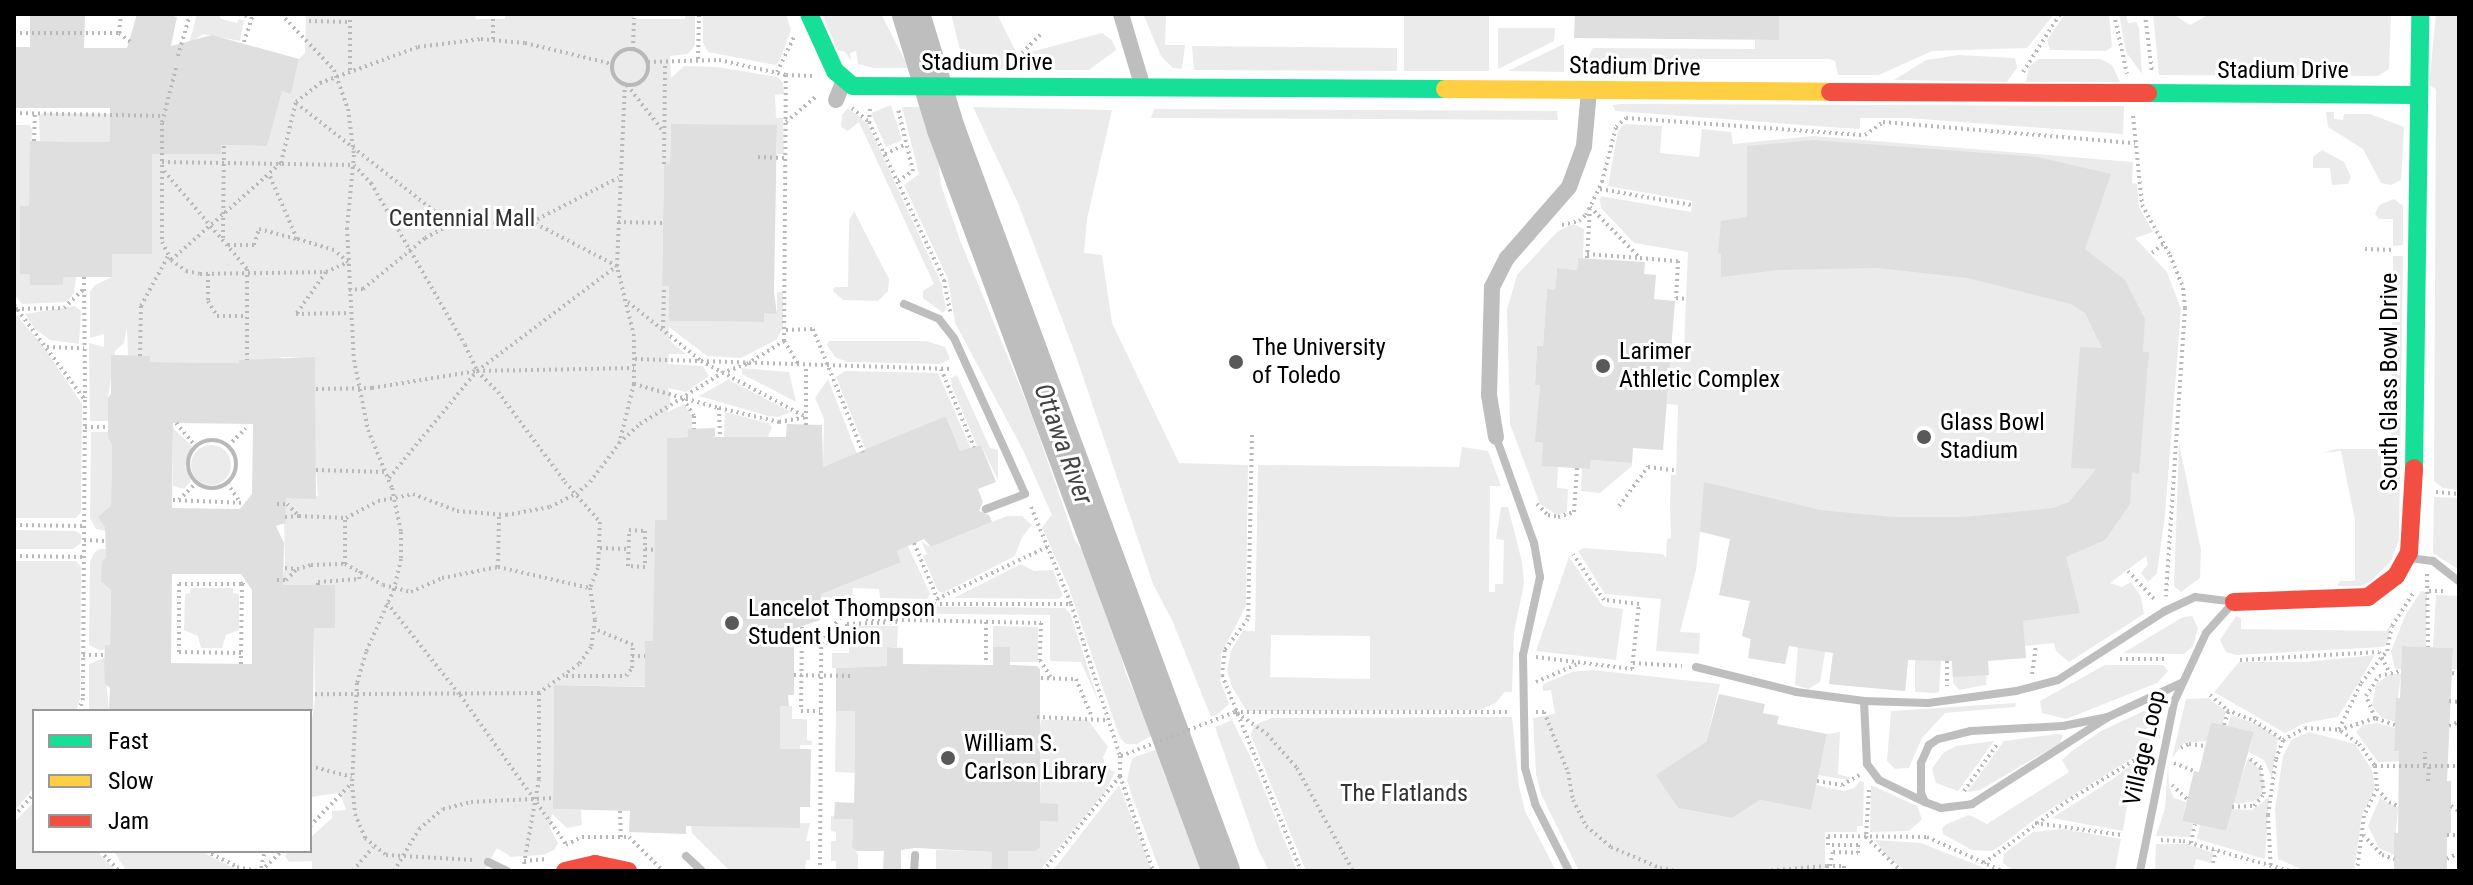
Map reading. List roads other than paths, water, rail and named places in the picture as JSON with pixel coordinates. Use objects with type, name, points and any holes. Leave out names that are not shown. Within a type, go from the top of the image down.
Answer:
[{"type":"street","points":[[809,14],[829,61],[848,83],[836,100]]},
{"type":"street","points":[[1121,14],[1143,88]]},
{"type":"street","name":"South Glass Bowl Drive","points":[[2408,558],[2413,529],[2420,14]]},
{"type":"street","name":"Stadium Drive","points":[[848,83],[882,86],[2010,95],[2417,95]]},
{"type":"street","points":[[1496,437],[1490,405],[1492,287],[1507,258],[1569,187],[1584,146],[1589,90]]},
{"type":"street","points":[[2234,602],[2368,597],[2396,576],[2408,558]]},
{"type":"street","points":[[565,871],[595,864],[628,871]]},
{"type":"lane","points":[[904,304],[939,319],[954,338],[1025,494],[986,509]]},
{"type":"lane","points":[[1496,437],[1534,543],[1540,577],[1523,655],[1522,729],[1527,781],[1535,804],[1569,871]]},
{"type":"lane","points":[[2408,558],[2433,561],[2459,581]]},
{"type":"lane","points":[[1696,667],[1714,669],[1731,679],[1864,701],[1947,700],[2058,680],[2165,611],[2195,597],[2234,602]]},
{"type":"lane","name":"Village Loop","points":[[2140,871],[2165,742],[2181,683],[2206,633],[2234,602]]},
{"type":"lane","points":[[1864,701],[1868,766],[1879,780],[1941,808],[1972,804],[2108,717],[2181,683]]},
{"type":"lane","points":[[1925,802],[1919,784],[1921,763],[1929,745],[1938,739],[1971,731],[2063,726],[2108,717]]},
{"type":"lane","points":[[914,871],[915,855]]},
{"type":"lane","points":[[686,856],[702,871]]},
{"type":"lane","points":[[488,862],[507,871]]},
{"type":"waterway","name":"Ottawa River","points":[[911,14],[946,129],[1221,871]]},
{"type":"place","name":"The University of Toledo","points":[[1236,362]]},
{"type":"place","name":"Larimer Athletic Complex","points":[[1603,366]]},
{"type":"place","name":"Glass Bowl Stadium","points":[[1924,437]]},
{"type":"place","name":"Lancelot Thompson Student Union","points":[[732,623]]},
{"type":"place","name":"William S. Carlson Library","points":[[948,758]]},
{"type":"park label","name":"Centennial Mall","points":[[462,219]]},
{"type":"park label","name":"The Flatlands","points":[[1404,794]]}]
